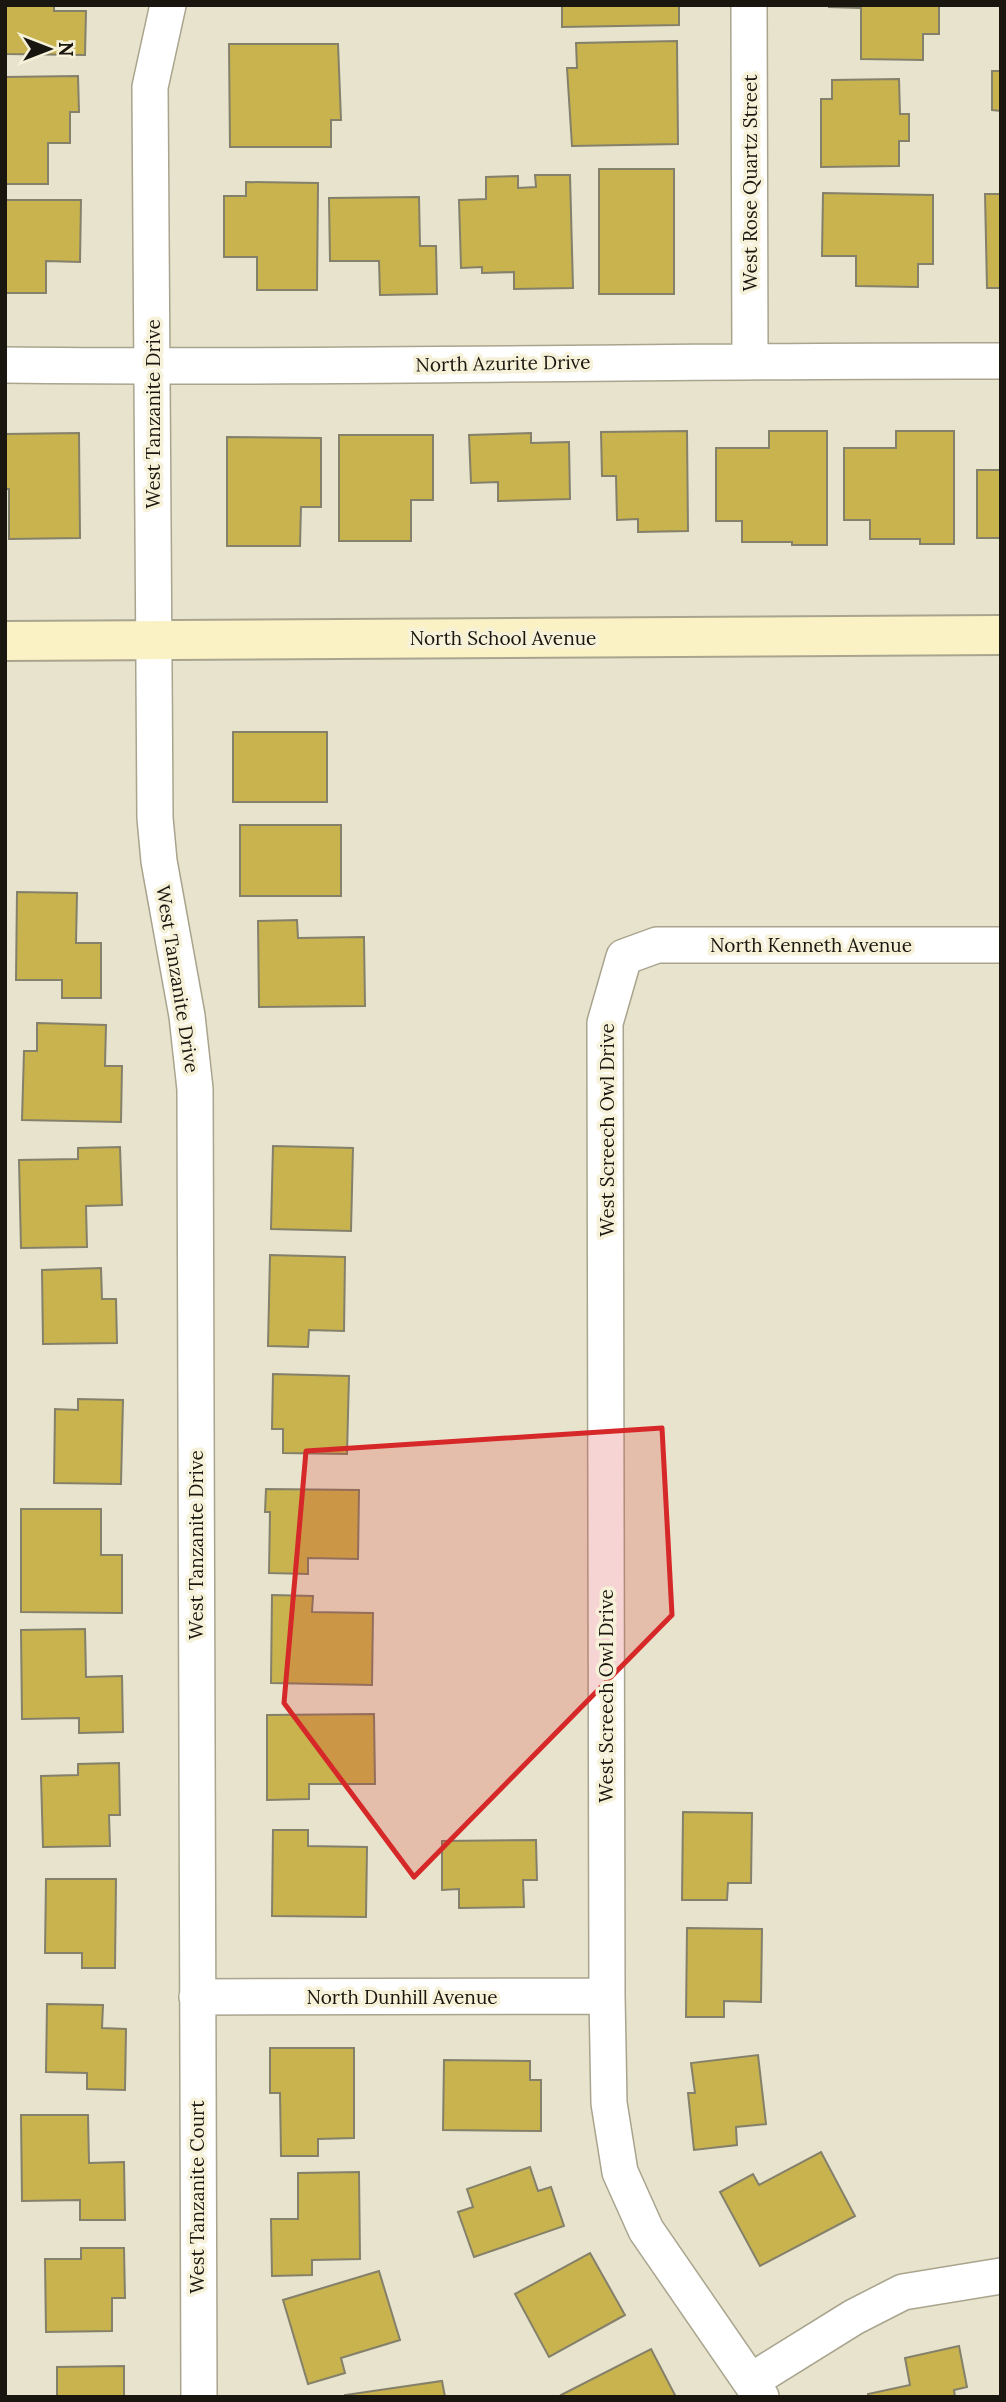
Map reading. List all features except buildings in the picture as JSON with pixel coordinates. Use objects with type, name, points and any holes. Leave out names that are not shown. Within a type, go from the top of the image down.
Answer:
[{"type":"street","name":"West Tanzanite Drive","points":[[169,5],[150,87],[155,818],[159,861],[187,1016],[195,1089],[197,1997]]},
{"type":"street","name":"West Rose Quartz Street","points":[[749,5],[750,360]]},
{"type":"street","name":"North Azurite Drive","points":[[5,365],[153,367],[750,360],[1001,361]]},
{"type":"street","name":"North School Avenue","points":[[5,641],[1001,635]]},
{"type":"street","name":"North Kenneth Avenue","points":[[624,957],[657,945],[1001,945]]},
{"type":"street","name":"West Screech Owl Drive","points":[[624,957],[605,1023],[609,2103],[620,2172],[646,2230],[756,2389]]},
{"type":"street","name":"North Dunhill Avenue","points":[[197,1997],[607,1996]]},
{"type":"street","name":"West Tanzanite Court","points":[[197,1997],[199,2397]]},
{"type":"street","points":[[756,2389],[854,2316],[903,2292],[1001,2276]]},
{"type":"highlighted area","points":[[662,1428],[672,1615],[414,1877],[284,1703],[306,1451]]}]
